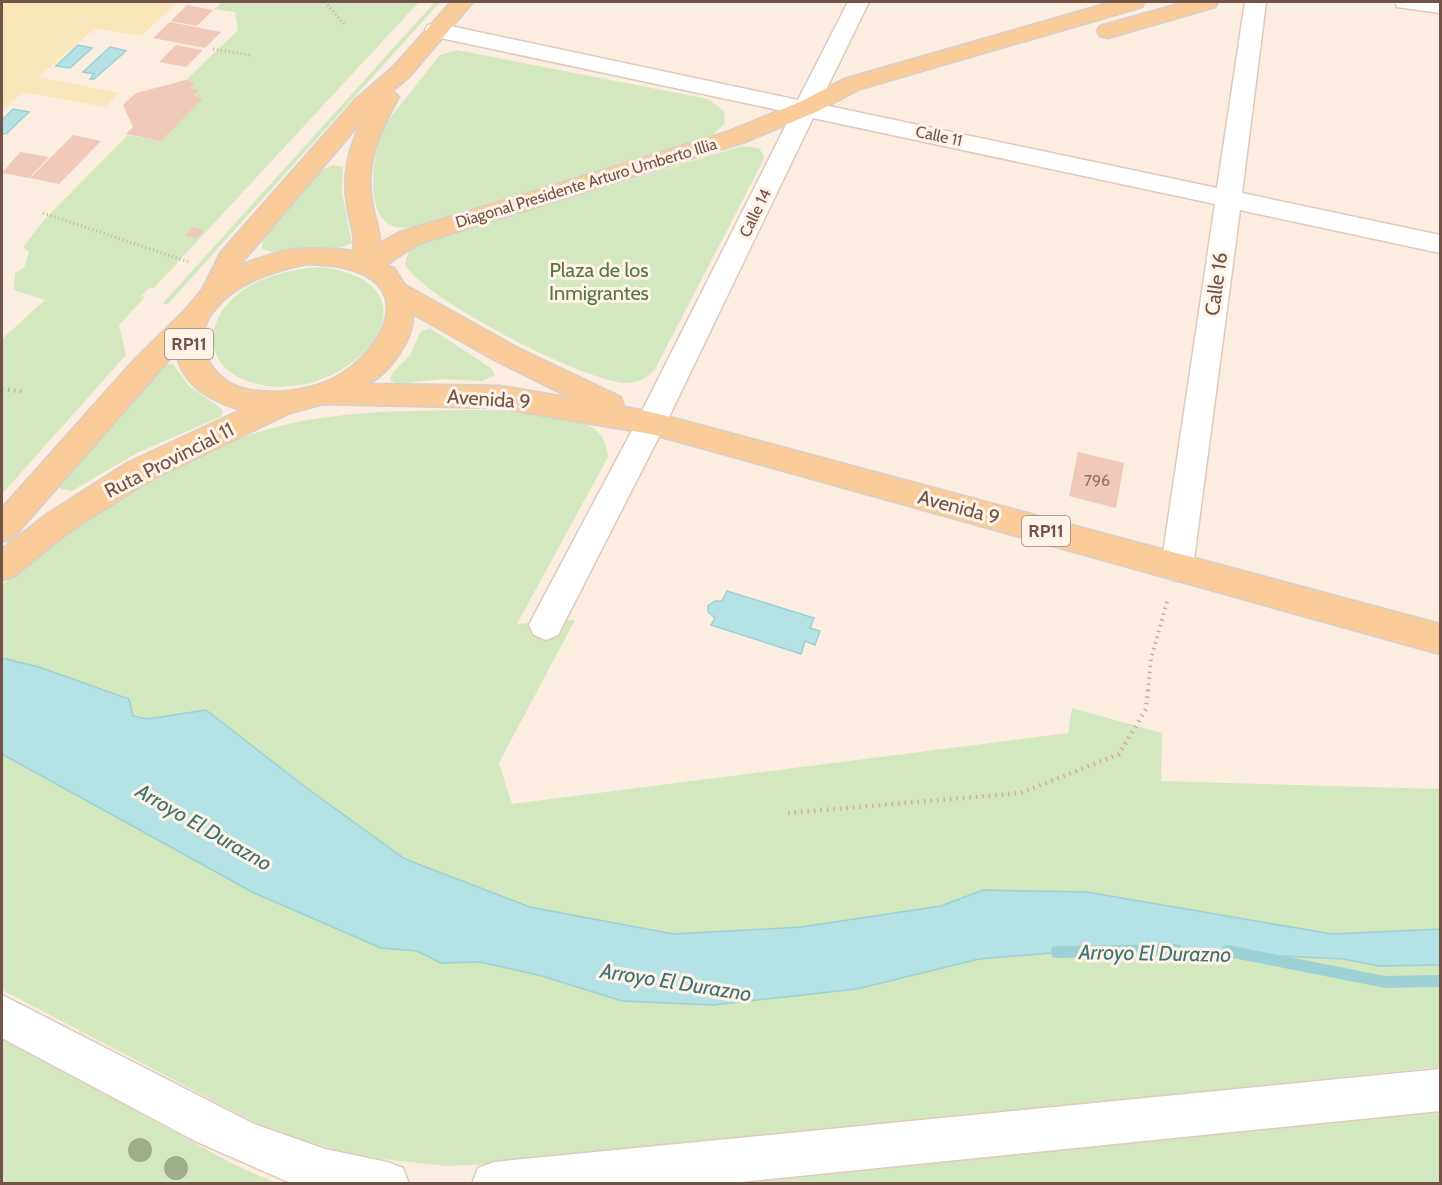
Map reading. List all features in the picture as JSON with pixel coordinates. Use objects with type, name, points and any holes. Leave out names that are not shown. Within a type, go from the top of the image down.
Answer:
[{"type":"main road","points":[[202,309],[230,258],[363,105],[400,72],[462,2]]},
{"type":"main road","name":"Diagonal Presidente Arturo Umberto Illia","points":[[365,264],[409,238],[736,137],[808,107],[852,84],[1134,2]]},
{"type":"main road","points":[[959,75],[1207,2]]},
{"type":"main road","points":[[365,264],[369,234],[361,216],[357,181],[363,142],[368,127],[400,72]]},
{"type":"main road","name":"Diagonal Presidente Arturo Umberto Illia","points":[[808,107],[869,102]]},
{"type":"main road","name":"RP11","points":[[2,529],[144,366],[228,282],[274,261],[324,255],[365,264],[386,277],[397,292],[402,314],[397,337],[390,349],[356,380],[325,394],[283,402],[245,400],[228,395],[202,378],[190,354],[189,341],[202,309]]},
{"type":"main road","name":"Avenida 9","points":[[397,292],[508,355],[651,423]]},
{"type":"main road","name":"Avenida 9","points":[[325,394],[500,397],[651,423],[1440,639]]},
{"type":"main road","name":"Ruta Provincial 11","points":[[2,567],[58,523],[138,472],[283,402]]},
{"type":"street","name":"Calle 14","points":[[546,625],[651,423],[858,2]]},
{"type":"street","name":"Calle 16","points":[[1177,567],[1256,2]]},
{"type":"street","points":[[1405,2],[1440,7]]},
{"type":"street","name":"Calle 11","points":[[436,30],[808,107],[1440,244]]},
{"type":"street","points":[[2,1016],[234,1138],[299,1166],[354,1180],[387,1184]]},
{"type":"street","points":[[494,1184],[1440,1090]]},
{"type":"path","points":[[325,2],[345,25]]},
{"type":"path","points":[[213,49],[250,55]]},
{"type":"path","points":[[43,213],[189,262]]},
{"type":"path","points":[[2,389],[24,392]]},
{"type":"path","points":[[788,813],[1021,793],[1119,754],[1146,709],[1151,659],[1177,567]]},
{"type":"green space","points":[[223,2],[419,2],[154,288],[149,288],[141,296],[145,297],[119,325],[126,355],[2,494],[2,339],[45,300],[14,290],[15,273],[24,268],[29,252],[23,247],[45,219],[128,135],[161,141],[202,98],[193,96],[198,90],[190,88],[194,82],[186,80],[238,30],[235,12],[214,9]]},
{"type":"green space","points":[[435,2],[440,2],[167,305],[163,303]]},
{"type":"green space","points":[[457,50],[708,99],[724,111],[725,123],[713,135],[415,226],[397,227],[385,221],[377,210],[374,194],[375,159],[382,128],[440,55]]},
{"type":"green space","name":"Plaza de los Inmigrantes","points":[[742,146],[759,148],[764,156],[763,161],[655,369],[640,381],[628,383],[608,380],[544,355],[472,317],[441,297],[418,279],[405,264],[409,251],[425,242]]},
{"type":"green space","points":[[333,165],[342,167],[343,170],[342,192],[352,243],[337,249],[273,252],[262,249],[262,238],[322,170]]},
{"type":"green space","points":[[319,267],[359,278],[380,296],[383,318],[373,342],[351,363],[322,379],[287,387],[250,382],[226,368],[216,354],[213,335],[223,309],[233,298],[245,288],[273,275]]},
{"type":"green space","points":[[430,328],[491,368],[495,375],[482,381],[443,379],[398,384],[390,380],[393,372],[411,354],[420,332]]},
{"type":"green space","points":[[173,364],[189,386],[221,408],[223,412],[220,417],[137,453],[72,491],[61,489],[58,486],[162,365]]},
{"type":"green space","points":[[448,410],[526,412],[569,418],[586,424],[598,432],[604,440],[608,453],[608,457],[517,624],[575,620],[499,763],[512,804],[1068,733],[1072,708],[1162,733],[1161,781],[1440,789],[1440,1067],[494,1164],[447,1166],[358,1156],[315,1144],[254,1122],[2,990],[2,585],[105,506],[180,463],[220,446],[261,431],[321,418],[375,412]]},
{"type":"green space","points":[[2,1038],[235,1165],[276,1183],[2,1183]]},
{"type":"green space","points":[[1440,1107],[1440,1183],[747,1183]]},
{"type":"sand","points":[[2,2],[184,2],[176,4],[141,36],[95,28],[39,77],[119,93],[105,107],[23,92],[2,111]]},
{"type":"water","points":[[78,45],[92,48],[70,68],[56,66]]},
{"type":"water","points":[[110,47],[126,51],[94,79],[90,79],[94,74],[83,72]]},
{"type":"water","points":[[13,109],[29,112],[6,134],[2,134],[2,120]]},
{"type":"water","points":[[727,591],[814,618],[810,628],[820,631],[815,645],[805,641],[801,654],[711,625],[715,618],[708,612],[708,606],[715,601],[722,601]]},
{"type":"water","points":[[2,658],[39,667],[129,699],[133,716],[147,719],[206,710],[304,786],[405,859],[530,907],[673,934],[801,927],[941,906],[983,890],[1087,892],[1332,934],[1440,929],[1440,965],[1379,966],[1343,959],[1110,948],[979,959],[857,989],[713,1005],[622,1001],[542,976],[480,962],[441,963],[417,951],[381,948],[254,893],[2,754]]},
{"type":"building","points":[[187,5],[213,10],[197,26],[171,21]]},
{"type":"building","points":[[170,22],[221,32],[205,48],[153,38]]},
{"type":"building","points":[[176,45],[203,50],[186,67],[159,62]]},
{"type":"building","points":[[186,80],[195,82],[190,88],[199,90],[193,96],[203,98],[161,141],[126,134],[133,127],[123,105],[136,93]]},
{"type":"building","points":[[73,135],[101,141],[59,184],[30,178]]},
{"type":"building","points":[[20,152],[49,157],[29,178],[2,173]]},
{"type":"building","points":[[193,227],[204,230],[197,238],[185,236]]},
{"type":"building","points":[[1078,452],[1124,463],[1116,508],[1069,496]]},
{"type":"waterway","name":"Arroyo El Durazno","points":[[1057,952],[1176,950]]},
{"type":"waterway","name":"Arroyo El Durazno","points":[[1228,951],[1385,982],[1440,981]]}]
